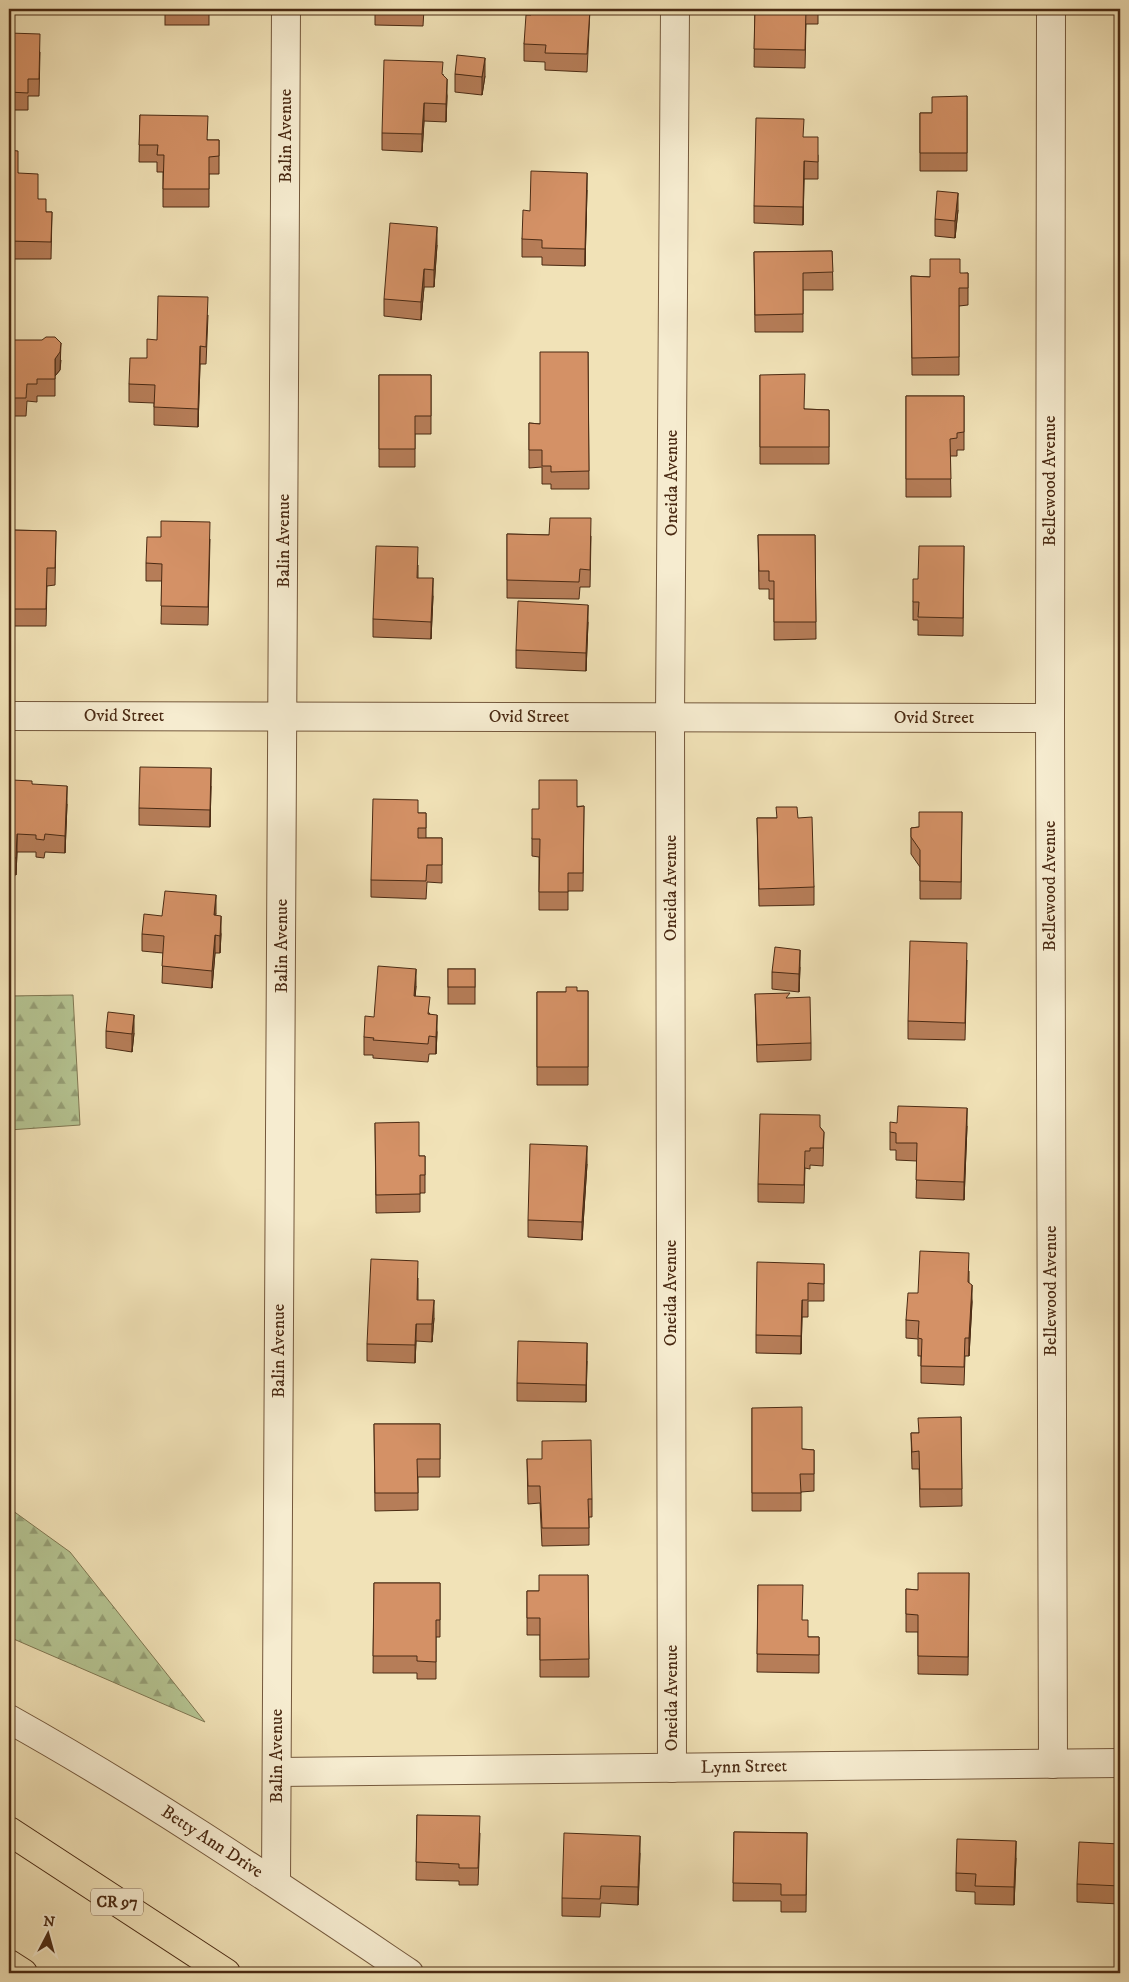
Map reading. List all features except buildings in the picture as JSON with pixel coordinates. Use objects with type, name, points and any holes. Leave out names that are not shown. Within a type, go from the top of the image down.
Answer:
[{"type":"highway","name":"CR 97","points":[[9,1831],[226,1973]]},
{"type":"highway","points":[[9,1964],[23,1973]]},
{"type":"street","name":"Balin Avenue","points":[[276,1883],[286,9]]},
{"type":"street","name":"Oneida Avenue","points":[[672,1768],[670,717],[675,9]]},
{"type":"street","name":"Bellewood Avenue","points":[[1051,9],[1050,718],[1053,1764]]},
{"type":"street","name":"Ovid Street","points":[[9,716],[1050,718]]},
{"type":"street","name":"Betty Ann Drive","points":[[9,1719],[152,1803],[276,1883],[409,1973]]},
{"type":"street","name":"Lynn Street","points":[[277,1772],[1120,1763]]},
{"type":"green space","points":[[73,995],[80,1125],[9,1130],[9,996]]},
{"type":"green space","points":[[9,1508],[70,1552],[205,1722],[9,1637]]}]
